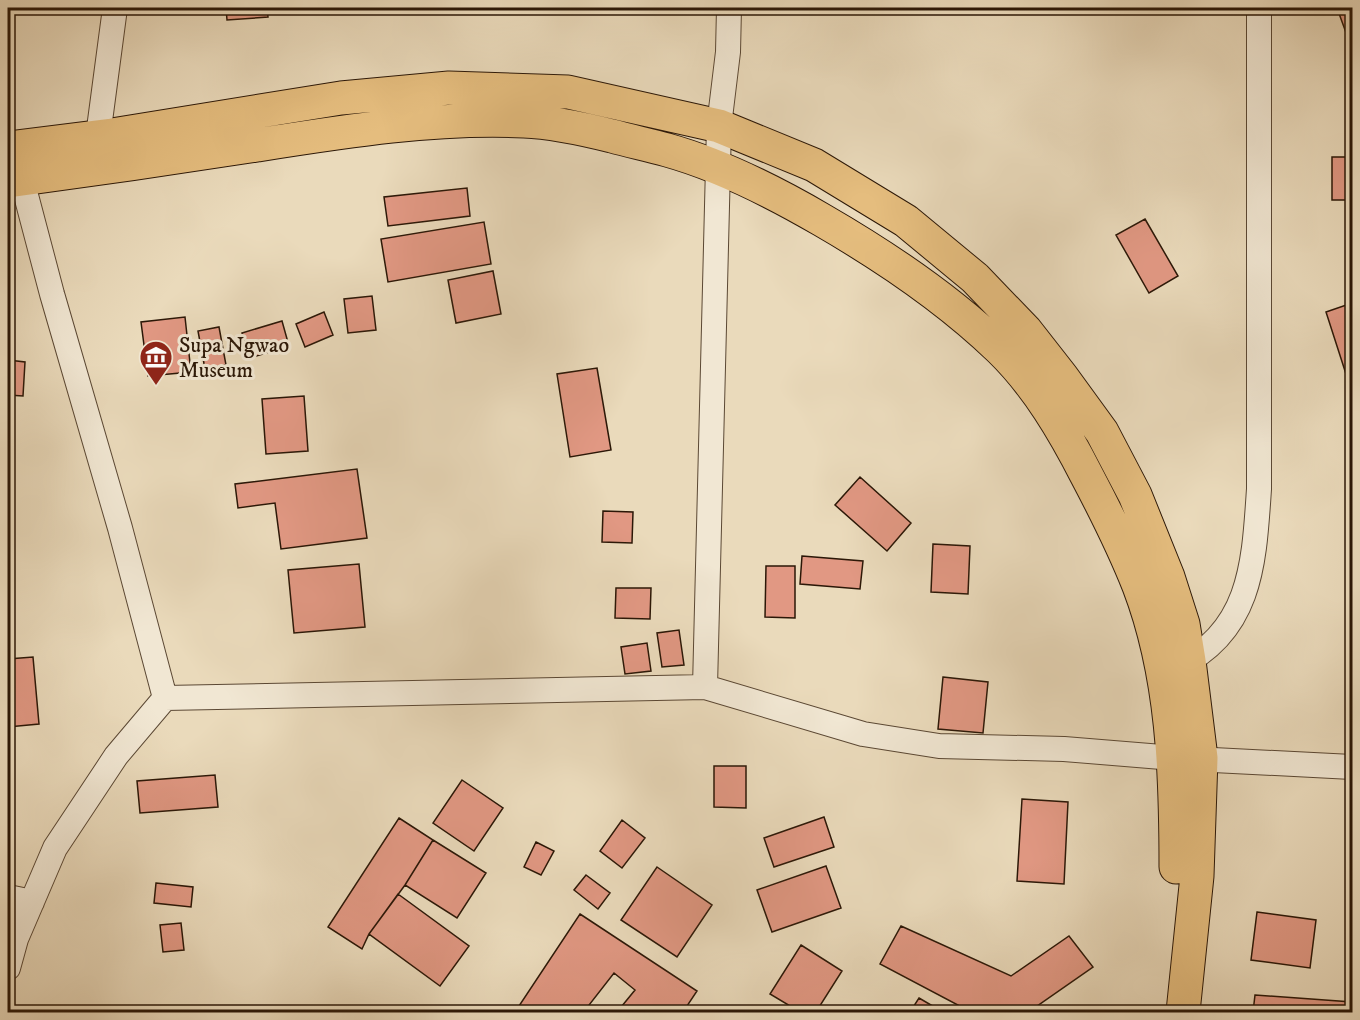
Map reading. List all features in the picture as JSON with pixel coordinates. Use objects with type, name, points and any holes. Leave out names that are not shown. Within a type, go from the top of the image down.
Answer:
[{"type":"main road","points":[[11,148],[341,98],[449,88],[568,92],[719,126],[814,165],[906,221],[975,278],[1026,331],[1101,432],[1135,495],[1168,577],[1183,624],[1176,667],[1187,758],[1200,808],[1197,876],[1183,1012]]},
{"type":"main road","points":[[14,180],[372,127],[447,122],[526,121],[586,130],[668,150],[718,168],[794,204],[883,256],[951,306],[1002,351],[1044,401],[1077,455],[1108,516],[1176,667]]},
{"type":"main road","points":[[1168,1012],[1176,877],[1187,758]]},
{"type":"street","points":[[98,136],[115,8]]},
{"type":"street","points":[[705,687],[719,126],[728,52],[729,8]]},
{"type":"street","points":[[1176,667],[1218,639],[1239,608],[1254,555],[1259,489],[1259,8]]},
{"type":"street","points":[[11,148],[14,180],[52,294],[120,528],[165,698]]},
{"type":"street","points":[[8,968],[16,939],[55,848],[116,756],[165,698],[705,687],[863,734],[939,746],[1064,749],[1353,767]]},
{"type":"street","points":[[8,897],[32,902]]},
{"type":"building","points":[[226,8],[267,8],[268,17],[227,20]]},
{"type":"building","points":[[1337,8],[1352,8],[1352,49]]},
{"type":"building","points":[[1349,128],[1352,128],[1352,200],[1332,200],[1332,157],[1350,157]]},
{"type":"building","points":[[467,188],[470,216],[388,226],[384,197]]},
{"type":"building","points":[[1145,219],[1178,276],[1149,293],[1116,235]]},
{"type":"building","points":[[484,222],[491,264],[388,282],[381,239]]},
{"type":"building","points":[[493,271],[501,314],[456,323],[448,280]]},
{"type":"building","points":[[372,296],[376,330],[348,333],[344,299]]},
{"type":"building","points":[[1352,303],[1352,372],[1346,374],[1326,312]]},
{"type":"building","points":[[324,312],[333,335],[305,347],[296,324]]},
{"type":"building","points":[[185,317],[191,372],[148,376],[141,322]]},
{"type":"building","points":[[282,321],[289,346],[250,358],[242,333]]},
{"type":"building","points":[[219,327],[226,365],[205,369],[198,331]]},
{"type":"building","points":[[8,360],[25,362],[23,396],[8,395]]},
{"type":"building","points":[[597,368],[611,450],[570,457],[557,374]]},
{"type":"building","points":[[304,396],[308,451],[266,454],[262,399]]},
{"type":"building","points":[[357,469],[367,538],[281,549],[275,503],[238,508],[235,484]]},
{"type":"building","points":[[860,477],[911,523],[887,551],[835,505]]},
{"type":"building","points":[[603,511],[633,512],[632,543],[602,542]]},
{"type":"building","points":[[933,544],[970,546],[968,594],[931,592]]},
{"type":"building","points":[[802,556],[863,561],[860,589],[800,584]]},
{"type":"building","points":[[359,564],[365,627],[294,633],[288,570]]},
{"type":"building","points":[[766,566],[795,566],[795,618],[765,617]]},
{"type":"building","points":[[616,588],[651,588],[650,619],[615,618]]},
{"type":"building","points":[[679,630],[684,665],[662,667],[657,633]]},
{"type":"building","points":[[647,643],[651,671],[625,674],[621,647]]},
{"type":"building","points":[[33,657],[39,724],[8,727],[8,659]]},
{"type":"building","points":[[943,677],[988,682],[983,733],[938,729]]},
{"type":"building","points":[[714,766],[746,766],[746,808],[714,807]]},
{"type":"building","points":[[215,775],[218,807],[140,813],[137,781]]},
{"type":"building","points":[[462,780],[503,808],[474,851],[433,823]]},
{"type":"building","points":[[1022,799],[1068,802],[1064,884],[1017,881]]},
{"type":"building","points":[[824,817],[834,847],[774,867],[764,838]]},
{"type":"building","points":[[399,818],[433,840],[405,885],[369,934],[362,949],[328,927]]},
{"type":"building","points":[[622,820],[645,838],[622,868],[600,851]]},
{"type":"building","points":[[433,840],[486,873],[457,918],[405,885]]},
{"type":"building","points":[[536,842],[554,851],[541,875],[524,867]]},
{"type":"building","points":[[826,866],[841,908],[772,932],[757,890]]},
{"type":"building","points":[[657,867],[712,905],[677,957],[621,920]]},
{"type":"building","points":[[586,875],[610,893],[598,909],[574,890]]},
{"type":"building","points":[[156,883],[193,887],[191,907],[154,903]]},
{"type":"building","points":[[398,894],[469,946],[440,986],[369,934]]},
{"type":"building","points":[[1257,912],[1316,920],[1310,968],[1251,960]]},
{"type":"building","points":[[580,914],[697,991],[683,1012],[617,1012],[635,990],[614,973],[589,1005],[598,1012],[515,1012]]},
{"type":"building","points":[[181,923],[184,950],[163,952],[160,925]]},
{"type":"building","points":[[901,926],[1011,976],[1069,936],[1093,967],[1033,1009],[1033,1012],[971,1012],[880,964]]},
{"type":"building","points":[[801,945],[842,971],[816,1012],[800,1012],[770,994]]},
{"type":"building","points":[[1255,995],[1352,1002],[1352,1012],[1253,1012]]},
{"type":"building","points":[[919,998],[943,1012],[910,1012]]},
{"type":"place","name":"Supa Ngwao Museum","points":[[156,386]]}]
